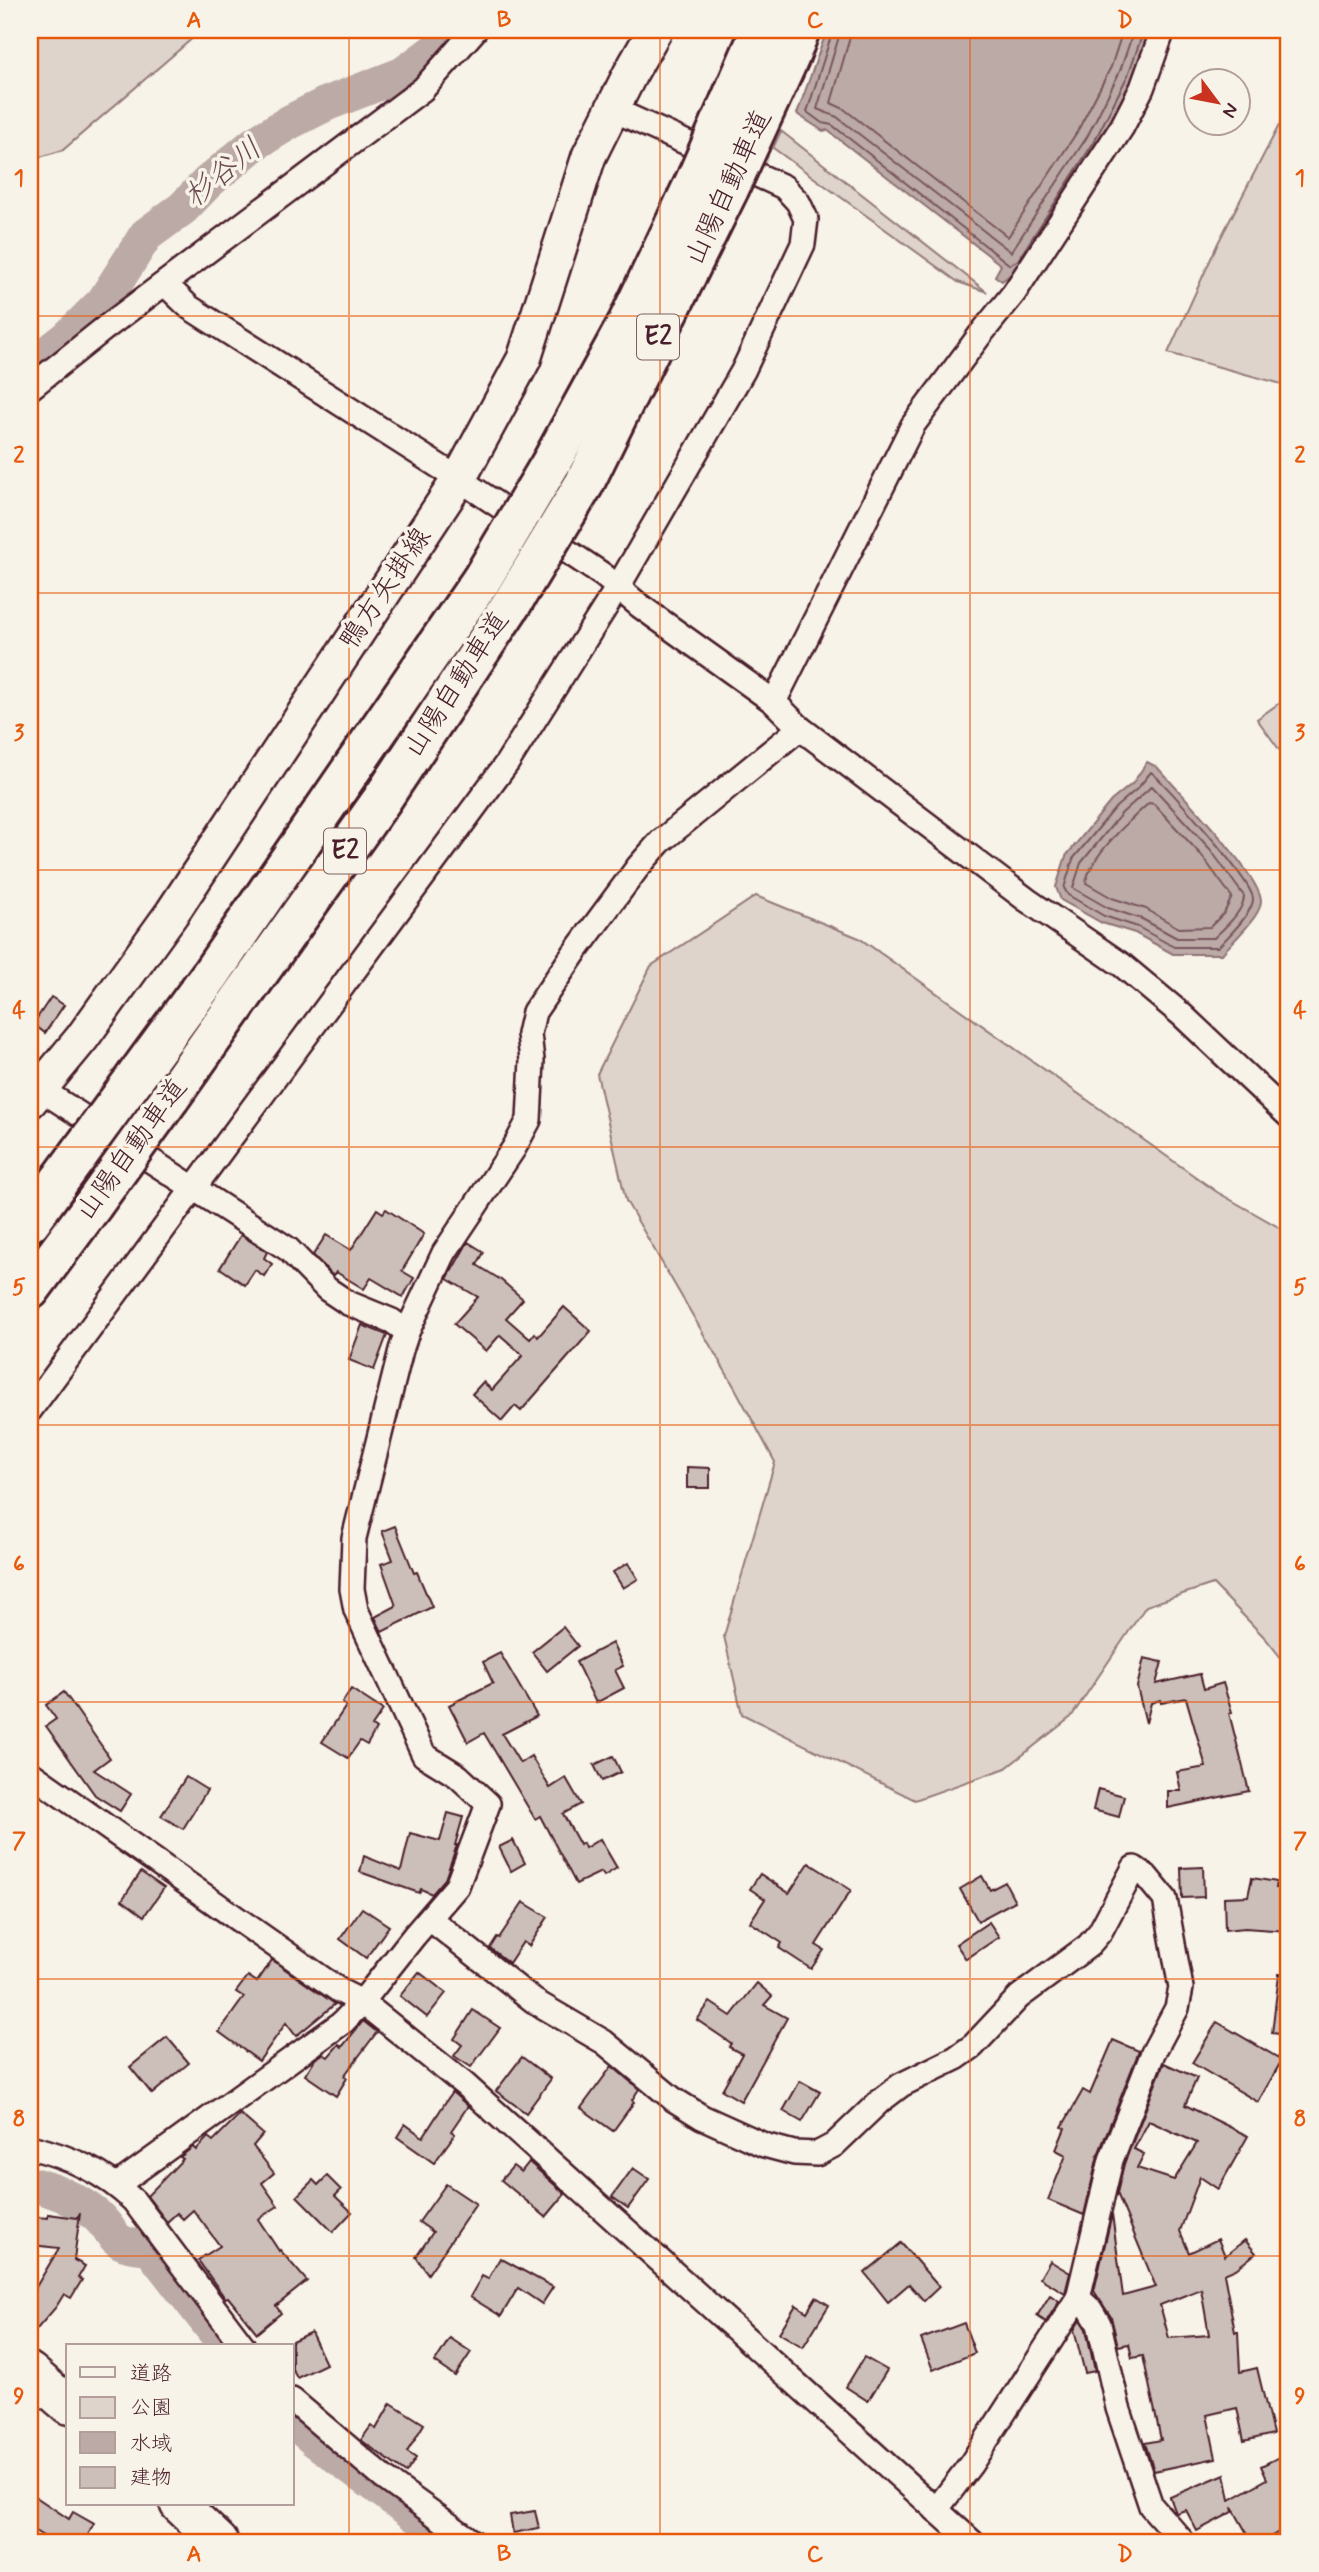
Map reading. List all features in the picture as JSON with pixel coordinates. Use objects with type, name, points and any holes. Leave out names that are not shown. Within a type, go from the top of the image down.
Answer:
[{"type":"highway","name":"山陽自動車道","points":[[30,1290],[381,801],[514,600],[584,484],[713,183],[761,30]]},
{"type":"highway","name":"山陽自動車道","points":[[30,1222],[211,974],[482,579],[551,463],[628,321],[790,56],[800,30]]},
{"type":"main road","name":"鴨方矢掛線","points":[[35,1095],[82,1038],[172,913],[459,479],[524,359],[589,156],[655,30]]},
{"type":"main road","points":[[30,2372],[66,2403]]},
{"type":"main road","points":[[181,2506],[219,2542]]},
{"type":"street","points":[[30,388],[423,89],[475,30]]},
{"type":"street","points":[[774,702],[913,425],[1014,293],[1122,127],[1142,88],[1163,30]]},
{"type":"street","points":[[30,1410],[507,763],[618,587],[743,371],[803,244],[806,219],[798,202],[784,187],[612,109]]},
{"type":"street","points":[[165,284],[189,307],[459,479],[603,575],[640,606],[774,702],[800,728],[1027,900],[1122,965],[1182,1014],[1289,1116]]},
{"type":"street","points":[[117,2185],[343,2022],[457,1885],[488,1804],[458,1776],[424,1755],[356,1610],[352,1588],[354,1538],[407,1332],[444,1253],[529,1121],[529,1034],[534,1012],[583,941],[660,842],[800,728]]},
{"type":"street","points":[[35,1095],[195,1187],[288,1249],[327,1289],[348,1303],[392,1321],[407,1332]]},
{"type":"street","points":[[30,1773],[340,1991],[362,2002],[484,2102],[972,2542]]},
{"type":"street","points":[[430,1919],[534,2001],[604,2042],[673,2099],[702,2117],[764,2145],[794,2153],[817,2154],[834,2145],[901,2085],[956,2058],[973,2046],[1019,1997],[1088,1946],[1100,1932],[1134,1868],[1146,1877],[1165,1899],[1181,1988],[1177,2008],[1153,2053],[1111,2160],[1078,2298],[978,2452],[936,2510]]},
{"type":"street","points":[[30,2147],[59,2154],[92,2169],[117,2185],[134,2201],[241,2344]]},
{"type":"street","points":[[1078,2298],[1090,2309],[1099,2324],[1118,2408],[1151,2505],[1183,2542]]},
{"type":"street","points":[[294,2402],[384,2478],[472,2542]]},
{"type":"green space","points":[[30,30],[202,30],[63,150],[30,160]]},
{"type":"green space","points":[[1289,106],[1289,386],[1168,353],[1218,243]]},
{"type":"green space","points":[[781,131],[987,292],[958,282],[773,148]]},
{"type":"green space","points":[[1289,696],[1289,763],[1257,719]]},
{"type":"green space","points":[[756,896],[859,938],[1217,1192],[1289,1233],[1289,1668],[1266,1639],[1213,1584],[1146,1606],[1071,1717],[1006,1768],[915,1800],[742,1714],[724,1636],[775,1462],[626,1201],[597,1074],[651,966]]},
{"type":"water","points":[[827,30],[1151,30],[1135,77],[1100,145],[1023,265],[1002,281],[995,276],[1001,265],[827,130],[823,131],[797,114]]},
{"type":"water","points":[[1147,762],[1157,767],[1217,834],[1249,874],[1258,891],[1261,903],[1255,916],[1222,954],[1173,954],[1135,933],[1102,923],[1061,900],[1056,887],[1066,856],[1111,801],[1133,783]]},
{"type":"building","points":[[51,997],[64,1005],[45,1033],[33,1024]]},
{"type":"building","points":[[377,1209],[383,1213],[386,1209],[424,1234],[402,1271],[414,1278],[403,1297],[371,1278],[364,1289],[336,1272],[333,1276],[313,1255],[326,1235],[351,1250]]},
{"type":"building","points":[[241,1235],[267,1252],[264,1258],[272,1264],[264,1276],[255,1270],[245,1285],[220,1268]]},
{"type":"building","points":[[468,1242],[484,1252],[477,1265],[501,1280],[523,1299],[506,1318],[530,1339],[535,1333],[538,1337],[564,1307],[591,1331],[521,1411],[515,1406],[502,1421],[472,1394],[483,1382],[492,1390],[523,1355],[500,1335],[486,1351],[454,1324],[478,1297],[447,1279]]},
{"type":"building","points":[[362,1325],[387,1335],[374,1370],[349,1360]]},
{"type":"building","points":[[687,1467],[710,1468],[710,1488],[687,1488]]},
{"type":"building","points":[[395,1526],[414,1573],[417,1572],[432,1607],[382,1632],[375,1617],[396,1606],[381,1564],[393,1560],[382,1531]]},
{"type":"building","points":[[628,1563],[638,1579],[623,1588],[613,1572]]},
{"type":"building","points":[[563,1627],[578,1646],[547,1671],[532,1652]]},
{"type":"building","points":[[612,1643],[623,1666],[615,1670],[624,1688],[596,1703],[576,1662]]},
{"type":"building","points":[[500,1653],[537,1716],[502,1734],[520,1763],[531,1756],[550,1788],[566,1778],[581,1804],[563,1814],[580,1845],[583,1843],[585,1848],[600,1839],[617,1868],[604,1876],[601,1872],[576,1884],[540,1816],[535,1819],[484,1733],[468,1742],[449,1705],[493,1683],[483,1662]]},
{"type":"building","points":[[1144,1658],[1162,1662],[1156,1684],[1200,1674],[1204,1689],[1223,1683],[1249,1791],[1168,1808],[1168,1791],[1181,1791],[1177,1772],[1206,1767],[1186,1698],[1151,1703],[1146,1723],[1137,1687]]},
{"type":"building","points":[[351,1689],[383,1710],[372,1726],[376,1729],[367,1745],[360,1741],[348,1758],[322,1742],[346,1706],[342,1703]]},
{"type":"building","points":[[64,1692],[110,1758],[94,1770],[131,1794],[120,1811],[95,1795],[46,1726],[56,1719],[46,1705]]},
{"type":"building","points":[[613,1756],[621,1772],[602,1781],[594,1765]]},
{"type":"building","points":[[186,1777],[207,1790],[183,1829],[161,1816]]},
{"type":"building","points":[[1098,1789],[1124,1796],[1119,1817],[1093,1810]]},
{"type":"building","points":[[448,1813],[463,1817],[445,1879],[432,1894],[421,1889],[419,1893],[360,1872],[364,1856],[401,1871],[410,1833],[440,1841]]},
{"type":"building","points":[[513,1840],[525,1863],[511,1871],[499,1847]]},
{"type":"building","points":[[809,1863],[851,1890],[816,1945],[824,1950],[811,1969],[779,1948],[782,1943],[750,1922],[765,1899],[750,1889],[760,1874],[789,1893]]},
{"type":"building","points":[[1203,1867],[1204,1897],[1182,1898],[1181,1868]]},
{"type":"building","points":[[141,1872],[164,1888],[144,1916],[122,1900]]},
{"type":"building","points":[[982,1876],[990,1890],[1005,1882],[1015,1901],[978,1921],[960,1889]]},
{"type":"building","points":[[1252,1878],[1277,1882],[1276,1888],[1289,1888],[1289,1931],[1245,1928],[1225,1930],[1224,1897],[1248,1896]]},
{"type":"building","points":[[523,1902],[548,1917],[529,1946],[523,1942],[509,1963],[490,1948]]},
{"type":"building","points":[[362,1908],[389,1926],[366,1958],[340,1939]]},
{"type":"building","points":[[989,1922],[999,1937],[966,1959],[956,1944]]},
{"type":"building","points":[[272,1960],[335,2004],[296,2036],[286,2023],[259,2061],[219,2032],[244,1997],[236,1992],[248,1976],[257,1982]]},
{"type":"building","points":[[419,1972],[446,1993],[427,2017],[400,1996]]},
{"type":"building","points":[[1279,1974],[1289,1975],[1289,2035],[1272,2033]]},
{"type":"building","points":[[757,1983],[772,1996],[764,2005],[787,2018],[741,2101],[722,2090],[742,2054],[729,2047],[731,2043],[697,2020],[710,2002],[731,2016]]},
{"type":"building","points":[[473,2010],[500,2028],[471,2067],[454,2056],[462,2045],[454,2039]]},
{"type":"building","points":[[363,2021],[377,2032],[344,2076],[347,2078],[336,2096],[305,2075],[315,2059],[323,2054],[328,2057],[339,2044],[342,2047]]},
{"type":"building","points":[[1217,2022],[1282,2060],[1258,2102],[1192,2063]]},
{"type":"building","points":[[167,2037],[189,2063],[152,2094],[130,2067]]},
{"type":"building","points":[[1113,2040],[1139,2051],[1098,2155],[1084,2215],[1048,2200],[1066,2155],[1056,2150],[1065,2128],[1062,2127],[1083,2090],[1090,2094]]},
{"type":"building","points":[[522,2057],[551,2079],[526,2113],[496,2091]]},
{"type":"building","points":[[1164,2063],[1197,2078],[1185,2105],[1248,2136],[1218,2189],[1200,2177],[1180,2231],[1189,2253],[1218,2239],[1225,2256],[1245,2240],[1256,2253],[1236,2269],[1224,2274],[1235,2332],[1238,2332],[1240,2372],[1257,2368],[1273,2434],[1244,2441],[1237,2408],[1207,2415],[1216,2458],[1154,2471],[1145,2443],[1161,2440],[1143,2356],[1132,2358],[1129,2344],[1118,2346],[1111,2317],[1094,2291],[1112,2214],[1123,2296],[1156,2287],[1117,2193],[1124,2164]],"holes":[[[1149,2121],[1197,2143],[1174,2180],[1137,2168],[1144,2154],[1134,2149]],[[1201,2289],[1209,2335],[1169,2338],[1160,2305]]]},
{"type":"building","points":[[612,2066],[639,2089],[632,2100],[634,2102],[613,2131],[581,2108]]},
{"type":"building","points":[[800,2081],[820,2092],[802,2122],[783,2111]]},
{"type":"building","points":[[452,2092],[468,2106],[451,2131],[455,2134],[434,2163],[397,2137],[405,2124],[423,2137]]},
{"type":"building","points":[[240,2114],[263,2134],[253,2146],[274,2173],[262,2183],[278,2206],[258,2219],[279,2251],[307,2281],[276,2306],[281,2313],[257,2333],[228,2297],[225,2298],[198,2260],[220,2246],[193,2210],[183,2219],[177,2213],[167,2222],[147,2196],[183,2159],[180,2157],[193,2147],[196,2150],[208,2137],[213,2141]]},
{"type":"building","points":[[529,2162],[565,2194],[546,2217],[501,2180],[513,2166],[521,2172]]},
{"type":"building","points":[[633,2168],[649,2179],[628,2208],[612,2197]]},
{"type":"building","points":[[327,2176],[341,2190],[335,2196],[352,2212],[333,2232],[297,2196],[313,2180],[318,2185]]},
{"type":"building","points":[[446,2184],[476,2204],[428,2274],[416,2257],[433,2232],[419,2222]]},
{"type":"building","points":[[80,2213],[74,2260],[85,2266],[78,2278],[82,2280],[71,2298],[64,2294],[30,2337],[30,2297],[59,2248],[32,2245],[36,2217],[48,2218],[48,2214],[77,2218]]},
{"type":"building","points":[[901,2243],[939,2287],[924,2301],[909,2284],[888,2302],[865,2273]]},
{"type":"building","points":[[500,2258],[553,2287],[542,2304],[518,2288],[501,2316],[470,2297],[482,2276],[488,2279]]},
{"type":"building","points":[[1050,2261],[1070,2273],[1065,2293],[1040,2278]]},
{"type":"building","points":[[1050,2295],[1059,2301],[1046,2322],[1037,2316]]},
{"type":"building","points":[[816,2297],[829,2305],[803,2347],[779,2333],[796,2305],[807,2312]]},
{"type":"building","points":[[1080,2320],[1086,2329],[1095,2371],[1085,2373],[1074,2330]]},
{"type":"building","points":[[964,2323],[975,2353],[933,2370],[921,2339]]},
{"type":"building","points":[[311,2332],[326,2364],[297,2378],[294,2373],[292,2341]]},
{"type":"building","points":[[450,2338],[471,2352],[455,2376],[435,2362]]},
{"type":"building","points":[[864,2357],[887,2370],[868,2401],[846,2387]]},
{"type":"building","points":[[391,2403],[424,2424],[407,2452],[416,2458],[406,2473],[361,2440],[371,2426],[376,2429]]},
{"type":"building","points":[[1279,2457],[1289,2477],[1289,2526],[1262,2542],[1252,2542],[1232,2507],[1233,2512],[1197,2531],[1186,2510],[1176,2513],[1170,2497],[1225,2474],[1230,2500],[1267,2479],[1261,2466]]},
{"type":"building","points":[[30,2493],[69,2519],[73,2512],[94,2524],[84,2542],[53,2542],[30,2528]]},
{"type":"building","points":[[535,2511],[539,2528],[513,2533],[510,2515]]},
{"type":"waterway","name":"杉谷川","points":[[30,367],[67,338],[104,301],[146,235],[183,208],[208,182],[254,144],[326,104],[403,74],[434,51],[456,30]]},
{"type":"waterway","points":[[30,2184],[62,2194],[84,2206],[125,2244],[149,2247],[224,2344]]},
{"type":"waterway","points":[[294,2422],[434,2529],[438,2542]]}]
